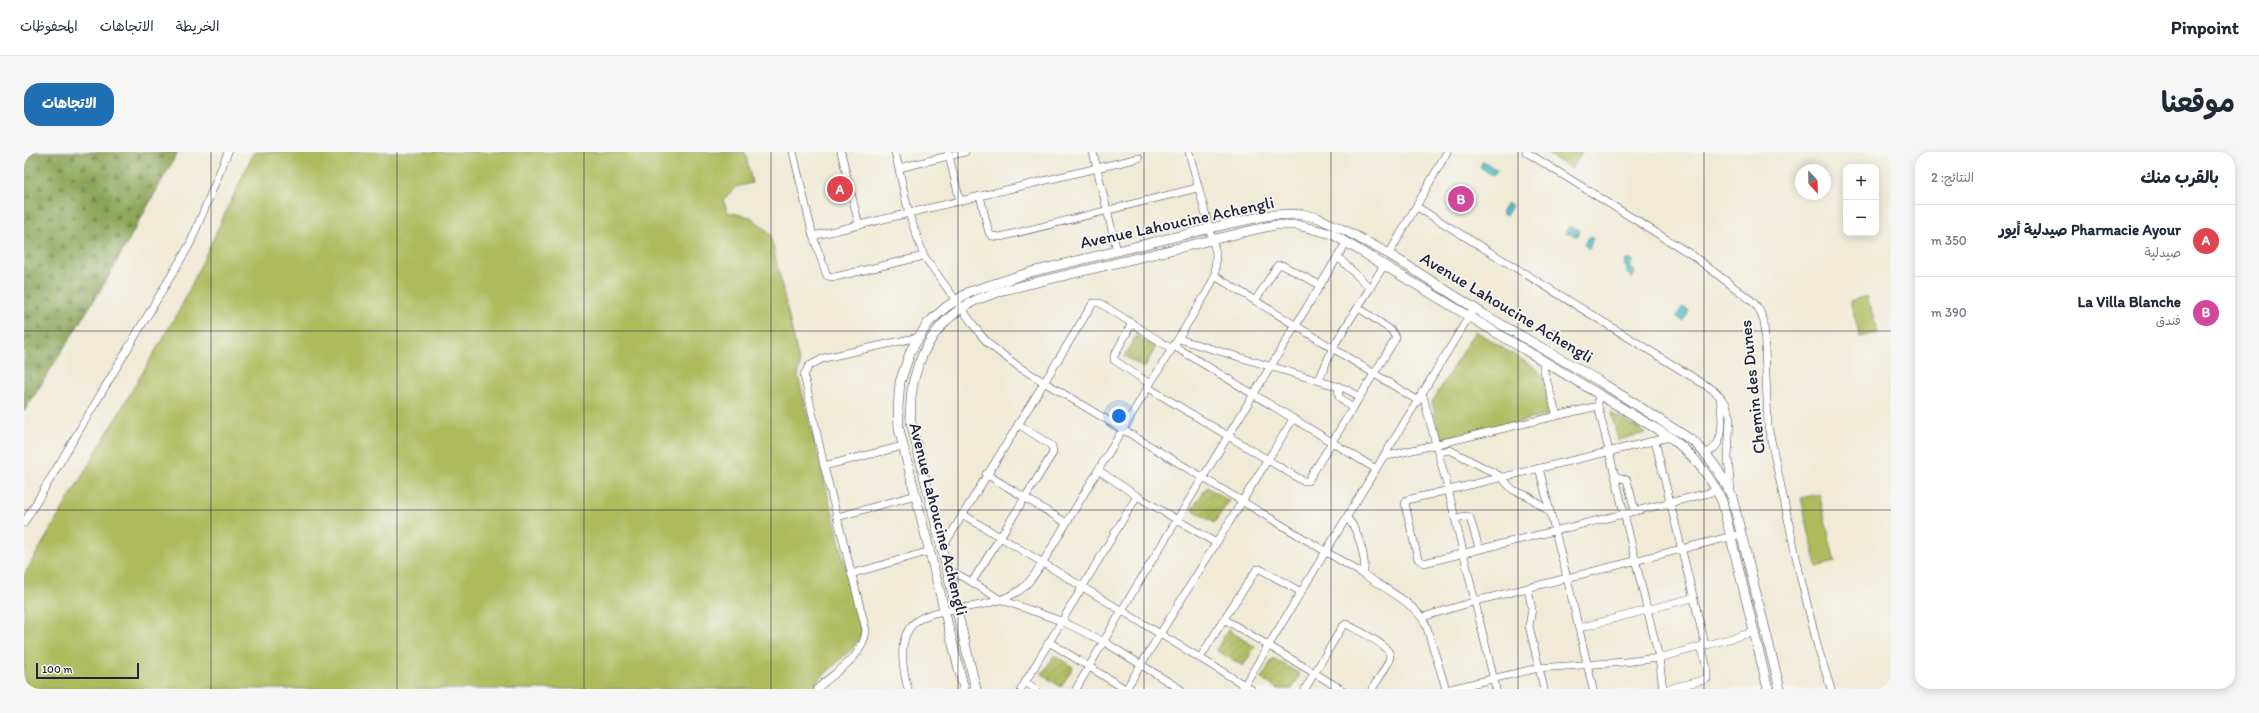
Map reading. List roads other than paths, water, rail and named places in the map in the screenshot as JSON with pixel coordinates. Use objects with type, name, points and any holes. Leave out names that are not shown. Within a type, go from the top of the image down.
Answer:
[{"type":"street","points":[[24,523],[190,244],[228,152]]},
{"type":"street","points":[[793,152],[813,236],[824,273],[830,277],[924,256]]},
{"type":"street","points":[[841,152],[859,225]]},
{"type":"street","points":[[895,152],[909,214],[924,256],[955,301],[990,345],[1019,367],[1363,574],[1415,609],[1422,617],[1437,657],[1446,689]]},
{"type":"street","points":[[899,168],[949,154],[965,152]]},
{"type":"street","points":[[1093,152],[1117,251]]},
{"type":"street","points":[[908,689],[902,669],[901,654],[905,638],[918,620],[937,611],[999,599],[1017,592],[1026,585],[1043,562],[1065,522],[1148,386],[1179,339],[1215,276],[1216,253],[1197,188],[1189,152]]},
{"type":"street","points":[[1389,254],[1447,152]]},
{"type":"street","name":"Chemin des Dunes","points":[[1526,152],[1692,255],[1741,291],[1759,309],[1764,322],[1764,362],[1768,426],[1818,648],[1831,689]]},
{"type":"street","points":[[949,154],[960,201]]},
{"type":"street","points":[[813,236],[1139,158]]},
{"type":"street","points":[[980,196],[989,233],[996,237],[1197,188]]},
{"type":"street","points":[[1417,207],[1703,383],[1720,397],[1726,404],[1730,416],[1728,458],[1732,497]]},
{"type":"street","name":"Avenue Lahoucine Achengli","points":[[964,689],[903,446],[898,407],[900,382],[911,350],[928,323],[955,301],[982,287],[1031,272],[1270,215],[1301,214],[1318,218],[1389,254],[1474,308],[1605,385],[1692,441],[1705,453],[1718,470],[1732,497],[1780,689]]},
{"type":"street","name":"Avenue Lahoucine Achengli","points":[[976,689],[911,422],[910,396],[915,371],[930,340],[949,318],[961,309],[974,301],[1000,291],[1211,239],[1275,225],[1297,225],[1332,234],[1384,264],[1543,362],[1670,437],[1701,465],[1717,491],[1732,536],[1768,689]]},
{"type":"street","points":[[1076,689],[1122,610],[1204,477],[1227,436],[1346,242]]},
{"type":"street","points":[[1338,257],[1370,288]]},
{"type":"street","points":[[1319,380],[1333,347],[1359,308],[1384,264]]},
{"type":"street","points":[[1255,301],[1278,265],[1282,265],[1320,285]]},
{"type":"street","points":[[1215,276],[1333,347],[1417,400]]},
{"type":"street","points":[[941,550],[986,474],[1093,303],[1100,303],[1132,324],[1253,394],[1331,443],[1376,469]]},
{"type":"street","points":[[1132,324],[1114,356],[1114,360],[1148,386],[1227,436],[1306,481],[1310,479],[1359,396],[1394,343],[1395,334],[1359,308]]},
{"type":"street","points":[[962,514],[1122,610],[1246,688],[1268,646],[1474,308]]},
{"type":"street","points":[[817,689],[847,664],[862,648],[866,630],[804,381],[806,369],[819,360],[843,352],[919,337]]},
{"type":"street","points":[[1179,339],[1338,386],[1359,396]]},
{"type":"street","points":[[1543,362],[1544,371],[1557,416]]},
{"type":"street","points":[[1338,386],[1339,397],[1352,408]]},
{"type":"street","points":[[1422,392],[1456,518],[1496,689]]},
{"type":"street","points":[[1598,394],[1598,406],[1608,451],[1625,514],[1634,560],[1648,610],[1659,658],[1663,689]]},
{"type":"street","points":[[1705,453],[1714,449],[1719,440],[1722,417],[1720,397]]},
{"type":"street","points":[[1383,457],[1438,448],[1598,406]]},
{"type":"street","points":[[1049,642],[1126,689],[1293,419]]},
{"type":"street","points":[[972,582],[1026,497],[1054,449],[1052,446],[1018,424]]},
{"type":"street","points":[[1670,437],[1500,476],[1405,502],[1418,559],[1424,563],[1479,548],[1717,491]]},
{"type":"street","points":[[1655,441],[1703,645],[1707,668],[1707,679],[1668,689]]},
{"type":"street","points":[[824,466],[903,446]]},
{"type":"street","points":[[1438,448],[1450,450],[1500,476],[1513,490],[1528,496],[1550,512]]},
{"type":"street","points":[[1539,468],[1593,689]]},
{"type":"street","points":[[1098,470],[1137,496],[1216,543]]},
{"type":"street","points":[[986,474],[1065,522]]},
{"type":"street","points":[[1615,476],[1627,480],[1635,511]]},
{"type":"street","points":[[837,517],[916,495]]},
{"type":"street","points":[[1036,689],[1023,686],[1137,496]]},
{"type":"street","points":[[1456,518],[1466,516],[1470,518],[1479,548]]},
{"type":"street","points":[[1347,518],[1355,529],[1364,564],[1363,574]]},
{"type":"street","points":[[1422,617],[1476,601],[1741,534]]},
{"type":"street","points":[[852,574],[930,551]]},
{"type":"street","points":[[947,569],[972,582],[999,599],[1104,640],[1180,689]]},
{"type":"street","points":[[1200,658],[1257,569],[1301,592]]},
{"type":"street","points":[[1528,589],[1532,604],[1529,626],[1544,689]]},
{"type":"street","points":[[1579,628],[1692,598]]},
{"type":"street","points":[[1224,619],[1341,689]]},
{"type":"street","points":[[1305,689],[1342,627],[1346,624],[1384,645],[1389,652],[1389,660],[1372,689]]},
{"type":"street","points":[[1450,689],[1538,668],[1659,658],[1754,632]]},
{"type":"water","points":[[1483,161],[1497,170],[1493,176],[1480,167]]},
{"type":"water","points":[[1507,203],[1512,206],[1506,216],[1501,213]]},
{"type":"water","points":[[1569,227],[1579,229],[1577,236],[1565,233]]},
{"type":"water","points":[[1589,237],[1593,238],[1589,250],[1584,245]]},
{"type":"water","points":[[1626,260],[1633,260],[1630,266],[1635,272],[1632,279],[1631,275],[1627,274],[1627,269],[1624,265]]},
{"type":"water","points":[[1682,307],[1689,310],[1683,321],[1676,317]]},
{"type":"place","name":"Pharmacie Ayour صيدلية أيور","points":[[840,189]]},
{"type":"place","name":"La Villa Blanche","points":[[1461,199]]}]
